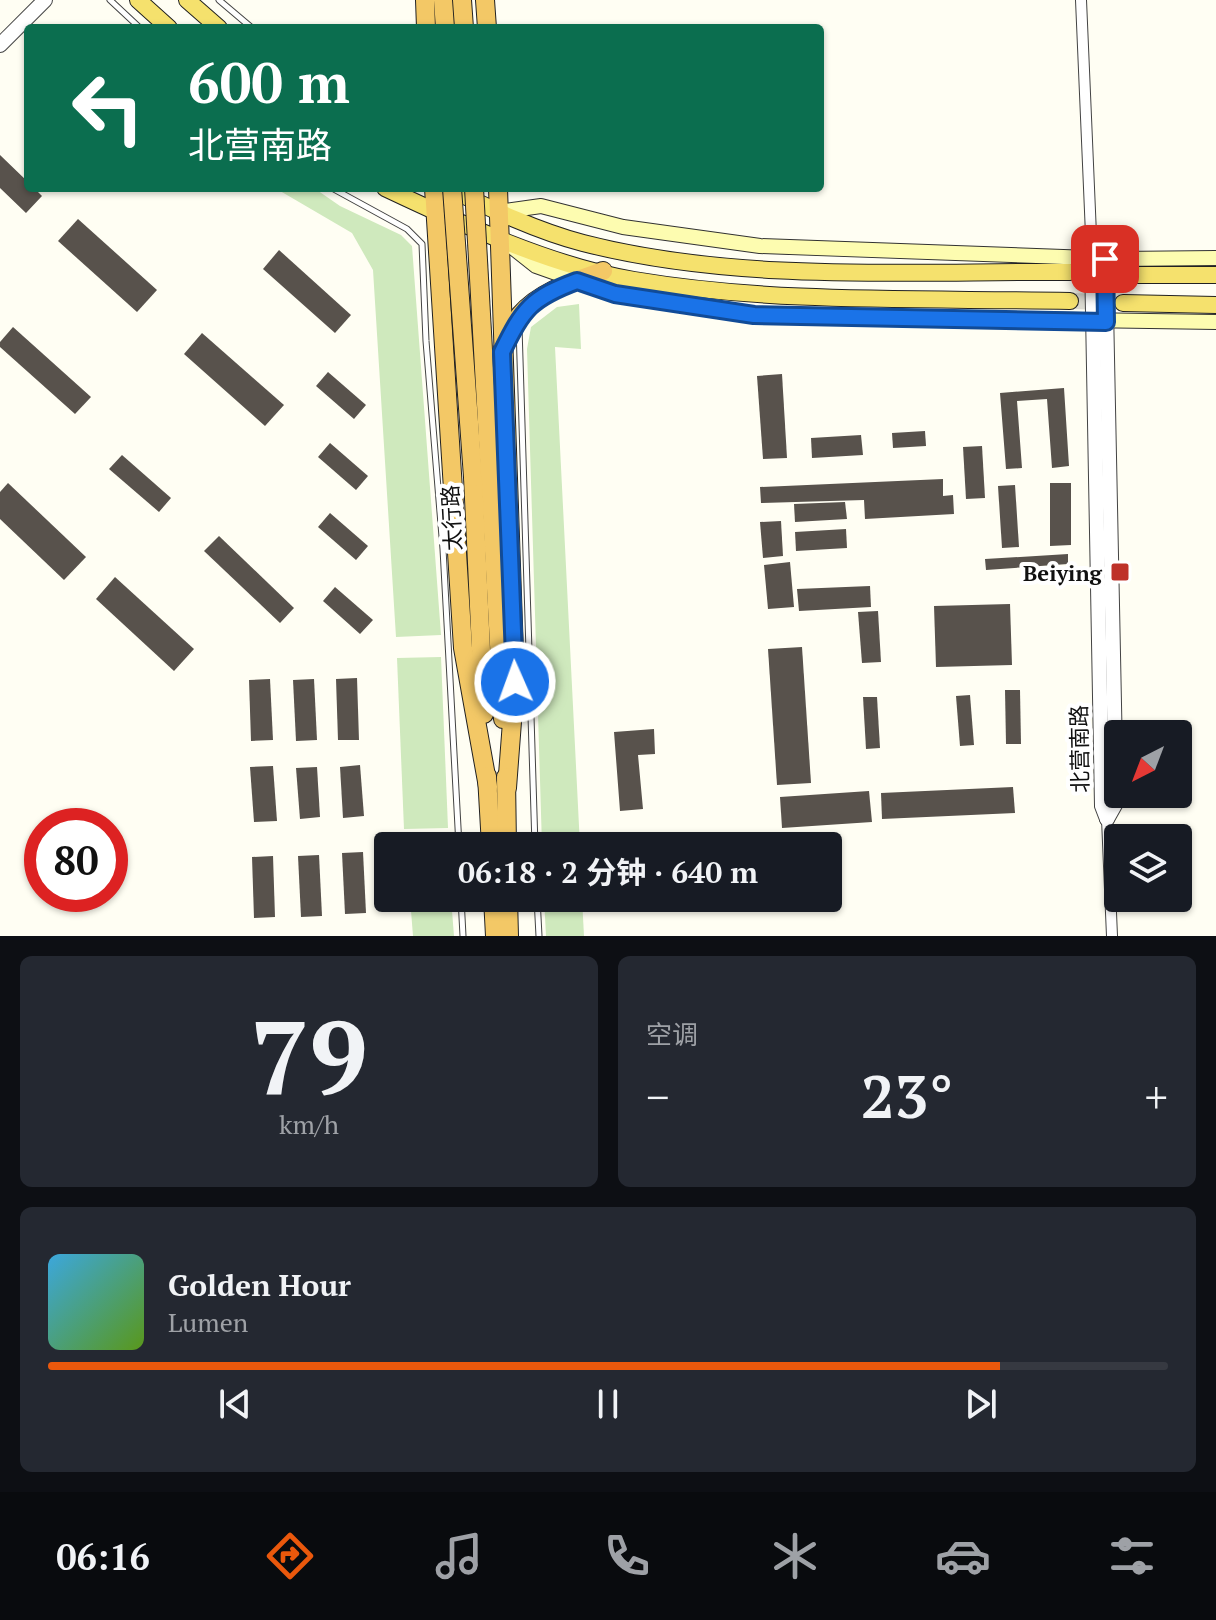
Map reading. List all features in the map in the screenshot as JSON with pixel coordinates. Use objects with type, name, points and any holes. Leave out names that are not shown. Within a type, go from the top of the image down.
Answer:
[{"type":"highway","points":[[425,0],[426,24]]},
{"type":"highway","points":[[443,0],[445,24]]},
{"type":"highway","points":[[462,0],[464,24]]},
{"type":"highway","points":[[485,0],[487,24]]},
{"type":"highway","points":[[434,192],[463,648],[497,788]]},
{"type":"highway","name":"太行路","points":[[450,192],[481,477]]},
{"type":"highway","name":"太行路","points":[[474,192],[481,477],[497,788],[505,832]]},
{"type":"highway","points":[[497,788],[515,682],[498,192]]},
{"type":"highway","points":[[502,352],[519,316],[536,301],[603,271]]},
{"type":"highway","name":"太行路","points":[[492,832],[497,788]]},
{"type":"highway","points":[[494,912],[495,936]]},
{"type":"highway","points":[[508,912],[509,936]]},
{"type":"main road","points":[[138,0],[165,24]]},
{"type":"main road","points":[[187,0],[214,24]]},
{"type":"main road","points":[[393,192],[435,212],[553,257],[633,280],[784,295],[1070,301]]},
{"type":"main road","points":[[458,192],[498,212],[580,243],[660,260],[760,270],[1070,272]]},
{"type":"main road","points":[[498,212],[541,206],[623,227],[760,246],[1099,258],[1216,258]]},
{"type":"main road","points":[[499,237],[536,266],[615,294],[754,315],[1216,322]]},
{"type":"main road","points":[[1124,275],[1216,275]]},
{"type":"main road","points":[[1123,303],[1216,305]]},
{"type":"street","points":[[0,45],[45,0]]},
{"type":"street","points":[[1081,0],[1099,258]]},
{"type":"street","name":"北营南路","points":[[1099,258],[1102,806],[1107,819]]},
{"type":"street","points":[[1107,819],[1112,936]]},
{"type":"lane","points":[[110,0],[136,24]]},
{"type":"lane","points":[[219,0],[247,24]]},
{"type":"lane","points":[[339,192],[407,229],[422,244],[458,832]]},
{"type":"lane","points":[[519,316],[535,832]]},
{"type":"lane","points":[[462,912],[463,936]]},
{"type":"lane","points":[[538,912],[539,936]]},
{"type":"green space","points":[[282,192],[320,192],[340,206],[401,235],[412,246],[441,635],[396,637],[373,270],[352,233]]},
{"type":"green space","points":[[579,304],[581,349],[555,347],[579,832],[542,832],[527,349],[531,327],[557,307]]},
{"type":"green space","points":[[441,657],[448,828],[404,829],[397,658]]},
{"type":"green space","points":[[411,912],[452,912],[454,936],[413,936]]},
{"type":"green space","points":[[545,912],[583,912],[584,936],[546,936]]},
{"type":"building","points":[[0,155],[24,178],[24,192],[38,192],[42,196],[26,213],[0,188]]},
{"type":"building","points":[[78,219],[157,290],[137,312],[58,241]]},
{"type":"building","points":[[279,250],[351,315],[335,333],[263,269]]},
{"type":"building","points":[[13,327],[91,397],[75,414],[0,347],[0,342]]},
{"type":"building","points":[[202,333],[284,405],[265,426],[184,354]]},
{"type":"building","points":[[328,372],[366,405],[354,419],[316,386]]},
{"type":"building","points":[[782,374],[787,458],[763,459],[757,376]]},
{"type":"building","points":[[1064,388],[1069,466],[1052,468],[1047,399],[1017,401],[1022,468],[1006,469],[1000,393]]},
{"type":"building","points":[[925,431],[926,446],[893,448],[892,433]]},
{"type":"building","points":[[861,435],[863,455],[812,458],[811,438]]},
{"type":"building","points":[[330,443],[368,476],[356,490],[318,457]]},
{"type":"building","points":[[982,446],[985,498],[966,499],[963,447]]},
{"type":"building","points":[[122,455],[171,498],[159,512],[109,469]]},
{"type":"building","points":[[943,479],[943,496],[953,495],[954,514],[865,519],[864,500],[761,503],[760,487]]},
{"type":"building","points":[[8,483],[86,557],[64,580],[0,519],[0,492]]},
{"type":"building","points":[[1050,483],[1071,483],[1071,545],[1050,546]]},
{"type":"building","points":[[1015,485],[1019,547],[1002,548],[998,486]]},
{"type":"building","points":[[845,502],[847,519],[795,522],[794,504]]},
{"type":"building","points":[[330,513],[368,546],[356,560],[318,527]]},
{"type":"building","points":[[781,521],[783,556],[763,558],[760,522]]},
{"type":"building","points":[[846,529],[847,548],[796,551],[795,532]]},
{"type":"building","points":[[219,536],[294,608],[280,623],[204,551]]},
{"type":"building","points":[[1068,554],[1068,564],[986,570],[985,559]]},
{"type":"building","points":[[790,562],[794,607],[768,609],[764,565]]},
{"type":"building","points":[[115,577],[194,649],[174,671],[96,599]]},
{"type":"building","points":[[870,586],[871,607],[799,611],[797,589]]},
{"type":"building","points":[[335,587],[373,620],[360,634],[323,601]]},
{"type":"building","points":[[1010,604],[1012,665],[936,667],[934,606]]},
{"type":"building","points":[[878,611],[881,662],[862,663],[858,612]]},
{"type":"building","points":[[802,647],[811,783],[777,785],[768,649]]},
{"type":"building","points":[[357,678],[359,740],[338,740],[336,679]]},
{"type":"building","points":[[270,679],[273,740],[251,741],[249,680]]},
{"type":"building","points":[[314,679],[317,740],[296,741],[293,680]]},
{"type":"building","points":[[1005,690],[1020,690],[1021,744],[1006,744]]},
{"type":"building","points":[[970,695],[974,745],[960,746],[956,696]]},
{"type":"building","points":[[863,697],[877,697],[880,748],[866,749]]},
{"type":"building","points":[[654,729],[655,754],[638,755],[643,809],[620,811],[614,732]]},
{"type":"building","points":[[360,765],[364,816],[343,818],[340,767]]},
{"type":"building","points":[[273,766],[277,821],[254,822],[250,767]]},
{"type":"building","points":[[317,767],[320,817],[300,819],[296,768]]},
{"type":"building","points":[[1013,787],[1015,813],[882,819],[881,793]]},
{"type":"building","points":[[869,791],[872,822],[782,828],[780,797]]},
{"type":"building","points":[[363,852],[366,913],[345,914],[342,853]]},
{"type":"building","points":[[319,855],[322,916],[301,917],[298,856]]},
{"type":"building","points":[[273,856],[275,917],[254,918],[252,857]]},
{"type":"tunnel","points":[[1070,272],[1124,275]]},
{"type":"tunnel","points":[[1070,301],[1123,303]]},
{"type":"place","name":"Beiying","points":[[1120,572]]},
{"type":"route","points":[[515,682],[502,352],[519,316],[536,301],[577,281],[615,294],[754,315],[1106,322],[1105,259]]}]
